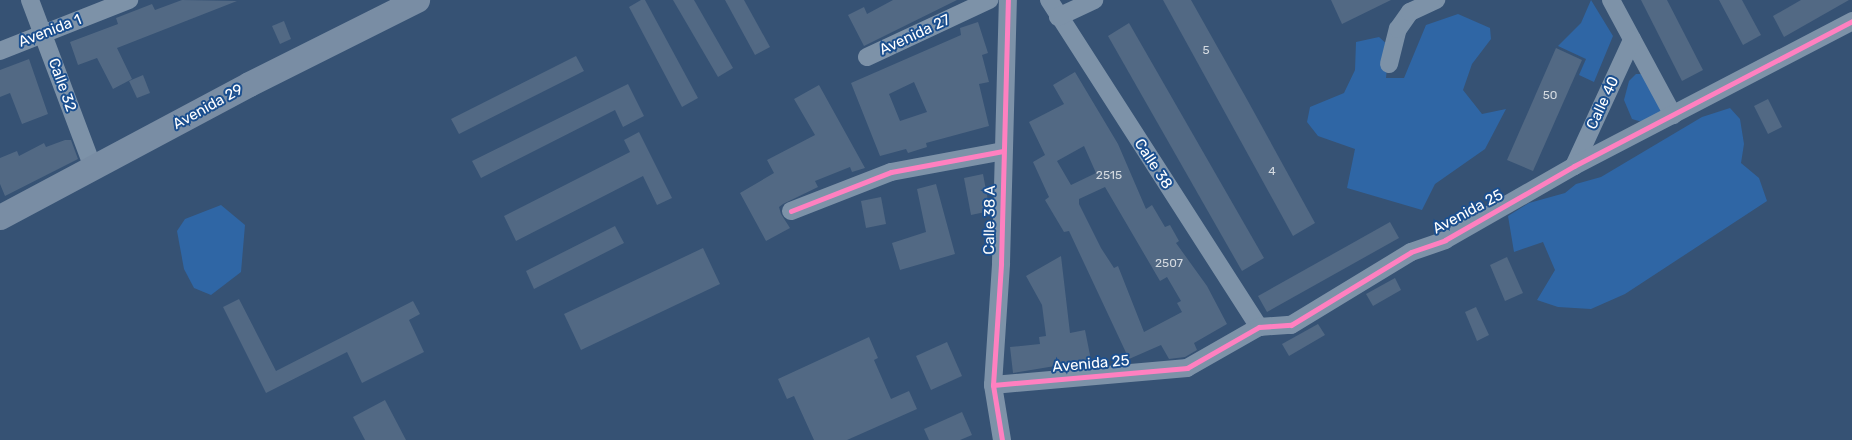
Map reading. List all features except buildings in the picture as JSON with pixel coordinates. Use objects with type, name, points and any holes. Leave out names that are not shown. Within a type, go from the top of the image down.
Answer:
[{"type":"main road","name":"Avenida 29","points":[[0,217],[94,170],[249,84],[417,0]]},
{"type":"street","name":"Calle 32","points":[[30,0],[94,170]]},
{"type":"street","name":"Avenida 1","points":[[0,51],[129,0]]},
{"type":"street","name":"Avenida 27","points":[[867,57],[989,0]]},
{"type":"street","name":"Calle 38 A","points":[[1002,440],[993,385],[1004,151],[1008,0]]},
{"type":"street","name":"Calle 38","points":[[1049,0],[1058,17],[1259,327]]},
{"type":"street","points":[[1058,17],[1094,0]]},
{"type":"street","points":[[1389,64],[1398,30],[1406,18],[1436,0]]},
{"type":"street","points":[[1611,0],[1673,115]]},
{"type":"street","name":"Avenida 25","points":[[993,385],[1187,368],[1259,327],[1292,325],[1411,252],[1445,240],[1574,166],[1852,21]]},
{"type":"street","name":"Calle 40","points":[[1574,166],[1632,40]]},
{"type":"street","points":[[791,211],[891,172],[1004,151]]},
{"type":"shaded area","points":[[1591,0],[1613,36],[1594,82],[1579,75],[1586,59],[1558,46],[1581,23]]},
{"type":"shaded area","points":[[1458,14],[1490,28],[1491,39],[1472,64],[1463,90],[1482,114],[1506,109],[1485,149],[1435,184],[1422,210],[1347,188],[1355,149],[1318,136],[1307,122],[1310,107],[1344,93],[1355,70],[1356,42],[1379,37],[1389,46],[1386,78],[1404,78],[1426,25]]},
{"type":"shaded area","points":[[1636,74],[1642,74],[1663,111],[1642,122],[1632,119],[1624,100],[1629,81]]},
{"type":"shaded area","points":[[1730,108],[1740,119],[1744,144],[1741,163],[1759,178],[1767,201],[1625,294],[1591,309],[1558,307],[1537,300],[1555,270],[1543,242],[1514,252],[1508,216],[1529,203],[1565,193],[1576,184],[1601,177],[1702,117]]},
{"type":"shaded area","points":[[221,205],[245,225],[241,272],[211,295],[194,288],[184,269],[177,231],[185,219]]},
{"type":"cycle path","points":[[1002,440],[993,385],[1001,263],[1008,0]]},
{"type":"cycle path","points":[[993,385],[1187,368],[1259,327],[1291,325],[1411,252],[1445,240],[1574,166],[1852,21]]},
{"type":"cycle path","points":[[791,211],[891,172],[1003,151]]}]
